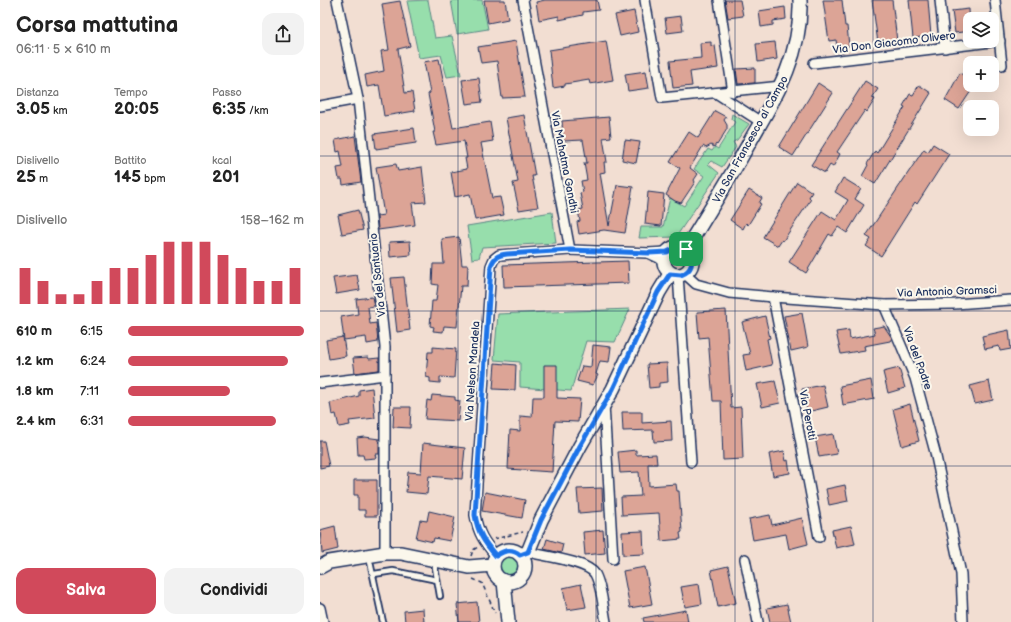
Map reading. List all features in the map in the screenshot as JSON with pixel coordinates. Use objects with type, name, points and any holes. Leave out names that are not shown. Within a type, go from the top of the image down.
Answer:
[{"type":"street","name":"Via del Santuario","points":[[337,0],[358,99],[385,347],[385,553]]},
{"type":"street","name":"Via Mahatma Gandhi","points":[[523,0],[570,250]]},
{"type":"street","points":[[645,0],[662,98],[781,86]]},
{"type":"street","points":[[719,0],[733,92]]},
{"type":"street","name":"Via San Francesco al Campo","points":[[686,249],[762,122],[781,86],[791,63],[798,40],[800,0]]},
{"type":"street","points":[[940,0],[946,48]]},
{"type":"street","points":[[995,0],[1002,65]]},
{"type":"street","name":"Via Don Giacomo Olivero","points":[[814,63],[1000,41]]},
{"type":"street","points":[[716,93],[762,122]]},
{"type":"street","points":[[320,106],[358,99]]},
{"type":"street","points":[[494,560],[496,575],[504,581],[514,580],[522,573],[524,554],[580,446],[613,389],[658,292],[678,274],[691,266],[692,262],[689,252],[686,249],[678,247],[665,256],[649,253],[570,250]]},
{"type":"street","name":"Via Nelson Mandela","points":[[494,560],[477,529],[475,515],[491,266],[494,259],[499,255],[570,250]]},
{"type":"street","points":[[665,256],[665,268],[696,284],[728,293],[884,305]]},
{"type":"street","points":[[678,274],[691,462]]},
{"type":"street","name":"Via Perotti","points":[[773,297],[819,537]]},
{"type":"street","name":"Via Antonio Gramsci","points":[[884,305],[955,304],[1011,300]]},
{"type":"street","name":"Via del Padre","points":[[884,305],[915,378],[935,452],[961,574],[963,622]]},
{"type":"street","points":[[320,383],[385,375]]},
{"type":"street","points":[[604,404],[613,559]]},
{"type":"street","points":[[320,567],[329,562],[385,553],[401,553],[469,567],[494,560],[507,550],[587,566],[594,573],[596,578],[606,622]]},
{"type":"street","points":[[745,559],[758,622]]},
{"type":"street","points":[[504,581],[508,622]]},
{"type":"street","points":[[320,608],[323,622]]},
{"type":"lane","points":[[369,556],[383,622]]},
{"type":"lane","points":[[433,559],[440,596]]},
{"type":"lane","points":[[374,574],[393,571],[437,580]]},
{"type":"green space","points":[[428,0],[435,38],[452,36],[461,75],[447,77],[441,55],[419,58],[407,1]]},
{"type":"green space","points":[[451,0],[482,0],[488,29],[457,34]]},
{"type":"green space","points":[[732,114],[749,124],[737,140],[733,142],[736,147],[722,167],[711,161],[708,164],[719,173],[676,237],[639,238],[641,227],[663,227],[670,198],[684,206],[704,176],[694,169],[708,149],[712,151],[715,147],[718,149],[735,122],[731,119]]},
{"type":"green space","points":[[552,212],[556,243],[482,247],[479,258],[472,259],[467,226]]},
{"type":"green space","points":[[630,309],[615,342],[586,341],[571,391],[520,387],[520,362],[494,360],[498,314]]},
{"type":"green space","points":[[504,555],[512,555],[518,561],[518,569],[512,575],[504,575],[498,569],[498,561]]},
{"type":"building","points":[[484,0],[505,0],[508,19],[488,23]]},
{"type":"building","points":[[545,0],[597,0],[599,10],[583,12],[583,15],[559,20],[559,16],[539,20],[536,2]]},
{"type":"building","points":[[725,0],[740,0],[743,16],[728,18]]},
{"type":"building","points":[[823,0],[842,0],[849,46],[837,47],[836,40],[829,41]]},
{"type":"building","points":[[872,0],[892,0],[897,41],[878,43]]},
{"type":"building","points":[[909,0],[928,0],[931,36],[913,38]]},
{"type":"building","points":[[400,1],[410,46],[398,49],[405,93],[412,92],[415,111],[384,116],[379,85],[367,87],[365,75],[384,71],[381,51],[389,50],[382,4]]},
{"type":"building","points":[[785,7],[786,19],[773,21],[773,25],[761,27],[759,11]]},
{"type":"building","points":[[969,9],[969,12],[963,12],[963,32],[955,33],[952,11]]},
{"type":"building","points":[[634,11],[638,32],[620,36],[615,15]]},
{"type":"building","points":[[681,16],[683,31],[667,33],[665,18]]},
{"type":"building","points":[[516,41],[525,97],[502,98],[497,61],[481,63],[478,47]]},
{"type":"building","points":[[606,41],[613,80],[590,84],[589,80],[565,84],[565,86],[553,88],[549,50]]},
{"type":"building","points":[[711,42],[711,46],[715,45],[718,68],[690,72],[692,86],[673,88],[670,61],[701,58],[700,43]]},
{"type":"building","points":[[775,42],[777,59],[758,62],[756,44]]},
{"type":"building","points":[[439,59],[453,128],[490,122],[493,141],[481,143],[492,198],[500,197],[504,215],[475,220],[470,194],[455,197],[451,172],[467,169],[465,158],[467,158],[464,141],[436,145],[428,94],[430,93],[424,62]]},
{"type":"building","points":[[755,68],[755,83],[738,84],[736,69]]},
{"type":"building","points":[[646,71],[649,88],[628,91],[625,74]]},
{"type":"building","points":[[960,73],[963,75],[963,92],[970,92],[965,100],[963,100],[963,103],[959,109],[945,100]]},
{"type":"building","points":[[479,78],[482,102],[466,104],[462,80]]},
{"type":"building","points":[[865,81],[878,89],[872,98],[875,99],[867,112],[865,110],[837,152],[840,154],[833,167],[830,165],[825,173],[811,165]]},
{"type":"building","points":[[818,83],[833,93],[793,156],[779,147]]},
{"type":"building","points":[[919,85],[931,93],[875,184],[862,176],[868,165],[867,164],[875,151],[877,153],[905,107],[903,106],[910,94],[913,95]]},
{"type":"building","points":[[715,111],[726,117],[724,120],[727,125],[727,129],[717,145],[716,144],[714,147],[711,145],[706,148],[703,146],[690,168],[698,174],[694,180],[695,182],[681,203],[675,201],[666,195],[680,168],[670,162],[689,132],[698,138]]},
{"type":"building","points":[[524,115],[535,176],[532,176],[538,207],[519,210],[513,183],[518,182],[506,118]]},
{"type":"building","points":[[609,117],[611,137],[603,138],[607,162],[604,162],[605,172],[600,173],[609,226],[617,185],[633,187],[625,233],[604,230],[579,234],[577,222],[580,221],[578,210],[583,209],[580,193],[583,192],[581,181],[587,180],[584,163],[587,163],[583,140],[563,141],[562,121]]},
{"type":"building","points":[[414,128],[416,143],[376,149],[374,134]]},
{"type":"building","points":[[355,136],[361,182],[343,185],[342,179],[339,179],[337,168],[343,167],[340,151],[337,152],[335,140]]},
{"type":"building","points":[[625,140],[640,142],[636,163],[622,160]]},
{"type":"building","points":[[933,144],[949,154],[917,204],[915,202],[881,256],[866,246],[871,239],[866,236],[924,149],[928,152]]},
{"type":"building","points":[[396,164],[398,171],[422,167],[426,202],[412,203],[415,225],[378,230],[377,216],[384,215],[376,167]]},
{"type":"building","points":[[843,178],[861,189],[855,199],[864,205],[847,233],[838,227],[832,236],[829,234],[806,273],[789,262],[822,211],[836,220],[848,200],[835,192]]},
{"type":"building","points":[[797,182],[812,192],[809,197],[811,199],[783,241],[782,240],[778,246],[763,237]]},
{"type":"building","points":[[749,190],[762,198],[759,203],[761,204],[748,225],[746,223],[743,229],[730,220]]},
{"type":"building","points":[[648,192],[664,194],[661,226],[645,224]]},
{"type":"building","points":[[358,210],[363,230],[342,234],[338,215]]},
{"type":"building","points":[[459,237],[462,265],[468,265],[467,286],[461,286],[457,327],[444,326],[443,332],[433,331],[434,327],[430,326],[432,301],[436,301],[438,285],[432,284],[433,264],[444,264],[442,239]]},
{"type":"building","points":[[410,241],[411,255],[390,257],[389,242]]},
{"type":"building","points":[[628,261],[629,283],[504,287],[503,265]]},
{"type":"building","points":[[357,275],[360,290],[336,294],[333,278]]},
{"type":"building","points":[[404,277],[410,330],[397,332],[391,278]]},
{"type":"building","points":[[372,297],[374,306],[368,307],[370,324],[376,323],[378,342],[367,344],[366,337],[344,340],[341,317],[358,314],[356,299]]},
{"type":"building","points":[[726,310],[731,408],[741,407],[743,459],[723,460],[721,401],[713,401],[708,337],[699,338],[697,312]]},
{"type":"building","points":[[802,313],[808,347],[791,351],[784,316]]},
{"type":"building","points":[[765,316],[770,338],[767,339],[772,365],[746,371],[743,355],[750,354],[742,322]]},
{"type":"building","points":[[884,326],[892,338],[890,341],[864,346],[865,350],[841,354],[836,332],[849,330],[850,339],[875,334],[873,328]]},
{"type":"building","points":[[1009,330],[1011,349],[1000,351],[999,346],[985,349],[982,336]]},
{"type":"building","points":[[343,337],[346,356],[329,359],[326,340]]},
{"type":"building","points":[[593,345],[611,347],[609,362],[600,361],[596,374],[598,375],[593,385],[577,381],[582,366],[591,367]]},
{"type":"building","points":[[433,347],[456,349],[454,378],[440,377],[440,383],[430,382],[430,378],[426,377],[428,352],[433,352]]},
{"type":"building","points":[[368,357],[369,359],[379,358],[379,370],[355,373],[353,358]]},
{"type":"building","points":[[495,363],[516,365],[515,390],[493,389]]},
{"type":"building","points":[[667,363],[668,382],[659,383],[659,387],[649,388],[647,364]]},
{"type":"building","points":[[544,365],[557,365],[557,398],[580,399],[578,422],[555,421],[552,472],[508,469],[510,430],[520,431],[520,416],[532,417],[533,397],[544,397]]},
{"type":"building","points":[[899,368],[905,388],[888,393],[883,372]]},
{"type":"building","points":[[871,380],[874,399],[843,405],[840,386]]},
{"type":"building","points":[[775,381],[780,403],[762,407],[757,384]]},
{"type":"building","points":[[989,381],[993,400],[975,404],[970,386]]},
{"type":"building","points":[[823,385],[828,407],[807,412],[802,389]]},
{"type":"building","points":[[372,388],[375,418],[349,421],[350,425],[339,427],[336,414],[332,415],[330,403],[359,396],[359,390]]},
{"type":"building","points":[[432,395],[455,397],[455,400],[460,401],[458,421],[425,419],[427,400],[431,401]]},
{"type":"building","points":[[910,404],[919,441],[902,446],[893,409]]},
{"type":"building","points":[[394,407],[411,407],[410,428],[393,427]]},
{"type":"building","points":[[622,412],[642,412],[642,423],[671,421],[672,441],[654,442],[653,430],[623,431]]},
{"type":"building","points":[[833,434],[837,454],[819,457],[815,437]]},
{"type":"building","points":[[365,437],[379,439],[379,454],[375,454],[376,458],[364,459],[363,455],[358,455],[357,438]]},
{"type":"building","points":[[320,441],[324,441],[329,466],[320,468]]},
{"type":"building","points":[[423,443],[465,448],[462,479],[429,476],[427,494],[406,492],[408,472],[421,473]]},
{"type":"building","points":[[636,450],[636,455],[656,454],[657,464],[648,464],[649,486],[676,484],[677,491],[679,491],[682,532],[680,533],[681,539],[661,541],[659,513],[622,515],[621,497],[641,496],[639,472],[620,473],[618,452]]},
{"type":"building","points":[[784,451],[786,461],[788,460],[790,473],[773,476],[769,454]]},
{"type":"building","points":[[354,480],[377,480],[377,516],[365,516],[365,510],[358,510],[358,495],[354,495]]},
{"type":"building","points":[[845,485],[848,501],[829,505],[826,489]]},
{"type":"building","points":[[602,488],[603,511],[579,513],[577,489]]},
{"type":"building","points":[[485,492],[525,500],[522,518],[482,511]]},
{"type":"building","points":[[429,511],[455,517],[450,541],[434,538],[433,542],[416,538],[420,520],[427,521]]},
{"type":"building","points":[[770,515],[772,525],[802,518],[808,544],[789,549],[786,534],[753,540],[749,519]]},
{"type":"building","points":[[335,526],[338,549],[322,553],[320,530]]},
{"type":"building","points":[[851,526],[855,544],[836,548],[832,530]]},
{"type":"building","points":[[603,530],[605,553],[585,555],[583,532]]},
{"type":"building","points":[[643,531],[644,554],[623,555],[622,532]]},
{"type":"building","points":[[547,539],[563,544],[561,553],[544,549]]},
{"type":"building","points":[[728,566],[736,603],[718,607],[711,570]]},
{"type":"building","points":[[645,567],[652,604],[630,608],[623,571]]},
{"type":"building","points":[[581,584],[586,607],[567,610],[563,588]]},
{"type":"building","points":[[699,584],[702,604],[685,607],[681,587]]},
{"type":"building","points":[[477,602],[479,622],[459,622],[457,604]]},
{"type":"building","points":[[787,604],[791,622],[770,622],[767,608]]},
{"type":"building","points":[[423,609],[424,622],[405,622],[404,611]]},
{"type":"building","points":[[686,610],[688,622],[644,622],[643,618]]},
{"type":"route","points":[[674,247],[682,247],[686,249],[692,257],[689,270],[685,274],[681,275],[670,274],[658,292],[645,324],[613,389],[580,446],[541,520],[528,552],[520,555],[507,550],[496,556],[483,540],[477,529],[475,515],[491,266],[494,259],[499,255],[507,254],[570,250],[649,253],[667,252],[674,247]]}]
